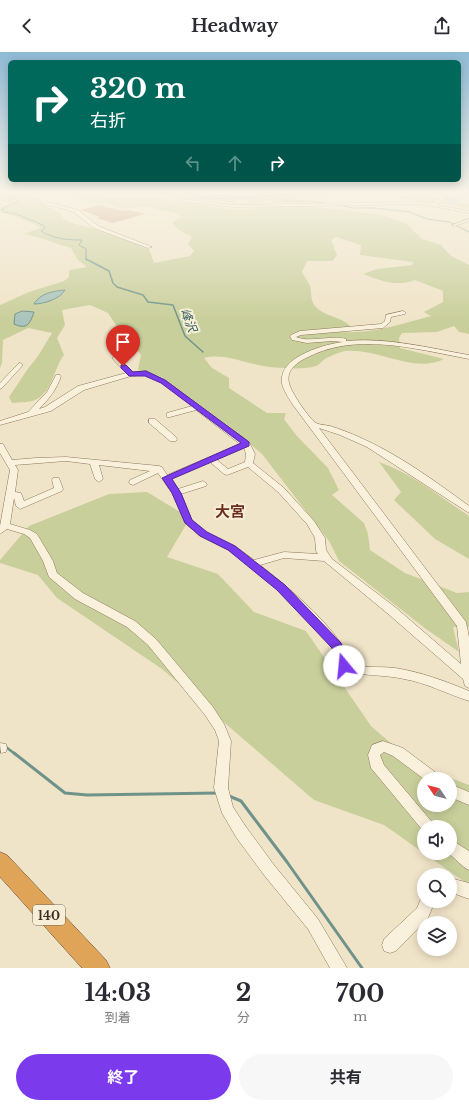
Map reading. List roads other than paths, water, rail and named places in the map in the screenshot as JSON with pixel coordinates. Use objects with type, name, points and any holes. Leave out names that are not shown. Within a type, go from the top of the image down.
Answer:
[{"type":"highway","name":"140","points":[[0,862],[98,968]]},
{"type":"street","points":[[120,236],[150,247]]},
{"type":"street","points":[[352,343],[332,338],[300,341],[294,339],[293,336],[300,333],[383,326],[388,321],[388,316],[403,313]]},
{"type":"street","points":[[468,679],[462,625],[285,386],[284,378],[293,364],[313,351],[323,347],[352,343],[370,342],[469,357]]},
{"type":"street","points":[[115,358],[131,374]]},
{"type":"street","points":[[0,387],[20,365]]},
{"type":"street","points":[[0,423],[29,416],[48,409],[81,388],[131,374],[146,374],[163,381],[246,444],[250,448],[251,459],[249,464]]},
{"type":"street","points":[[29,416],[54,388],[58,376]]},
{"type":"street","points":[[170,415],[197,407]]},
{"type":"street","points":[[152,421],[173,439]]},
{"type":"street","points":[[314,425],[329,428],[358,438],[396,460],[469,510]]},
{"type":"street","points":[[167,478],[246,444]]},
{"type":"street","points":[[0,446],[14,470],[11,495],[2,529],[27,532],[34,536],[48,561],[53,576],[79,596],[131,624],[152,642],[209,711],[220,728],[225,741],[221,788],[227,809],[241,832],[269,870],[313,924],[339,968]]},
{"type":"street","points":[[11,463],[66,459],[159,469],[167,478],[176,493],[188,521],[203,534],[232,548],[281,587],[316,621],[337,646],[344,666],[350,669],[392,672],[430,680],[469,696]]},
{"type":"street","points":[[211,459],[227,472],[249,464]]},
{"type":"street","points":[[94,462],[99,479]]},
{"type":"street","points":[[249,464],[281,490],[311,523],[320,538],[321,551],[327,558],[391,610],[468,679]]},
{"type":"street","points":[[133,482],[159,469]]},
{"type":"street","points":[[11,495],[18,495],[20,506],[59,489],[56,480]]},
{"type":"street","points":[[176,493],[203,484]]},
{"type":"street","points":[[251,564],[284,555],[327,558]]},
{"type":"street","points":[[421,820],[378,768],[374,755],[377,749],[383,746],[398,752],[425,772]]},
{"type":"street","points":[[457,793],[469,799]]},
{"type":"street","points":[[457,851],[463,855],[469,863]]},
{"type":"street","points":[[457,887],[469,891]]},
{"type":"street","points":[[390,945],[423,913],[425,908]]},
{"type":"water","points":[[65,290],[59,296],[51,300],[34,304],[44,295]]},
{"type":"water","points":[[22,311],[34,312],[27,325],[18,326],[14,324],[15,314]]},
{"type":"waterway","name":"峰沢","points":[[50,236],[82,240],[79,245],[86,249],[86,259]]},
{"type":"waterway","name":"峰沢","points":[[86,259],[109,271],[113,283],[117,287],[143,295],[148,302],[173,305],[185,336],[203,352]]},
{"type":"waterway","points":[[6,747],[15,754]]},
{"type":"waterway","points":[[14,753],[65,793],[87,795],[218,793]]},
{"type":"waterway","points":[[229,796],[241,801],[287,862],[362,968]]},
{"type":"district","name":"大宮","points":[[230,511]]}]
